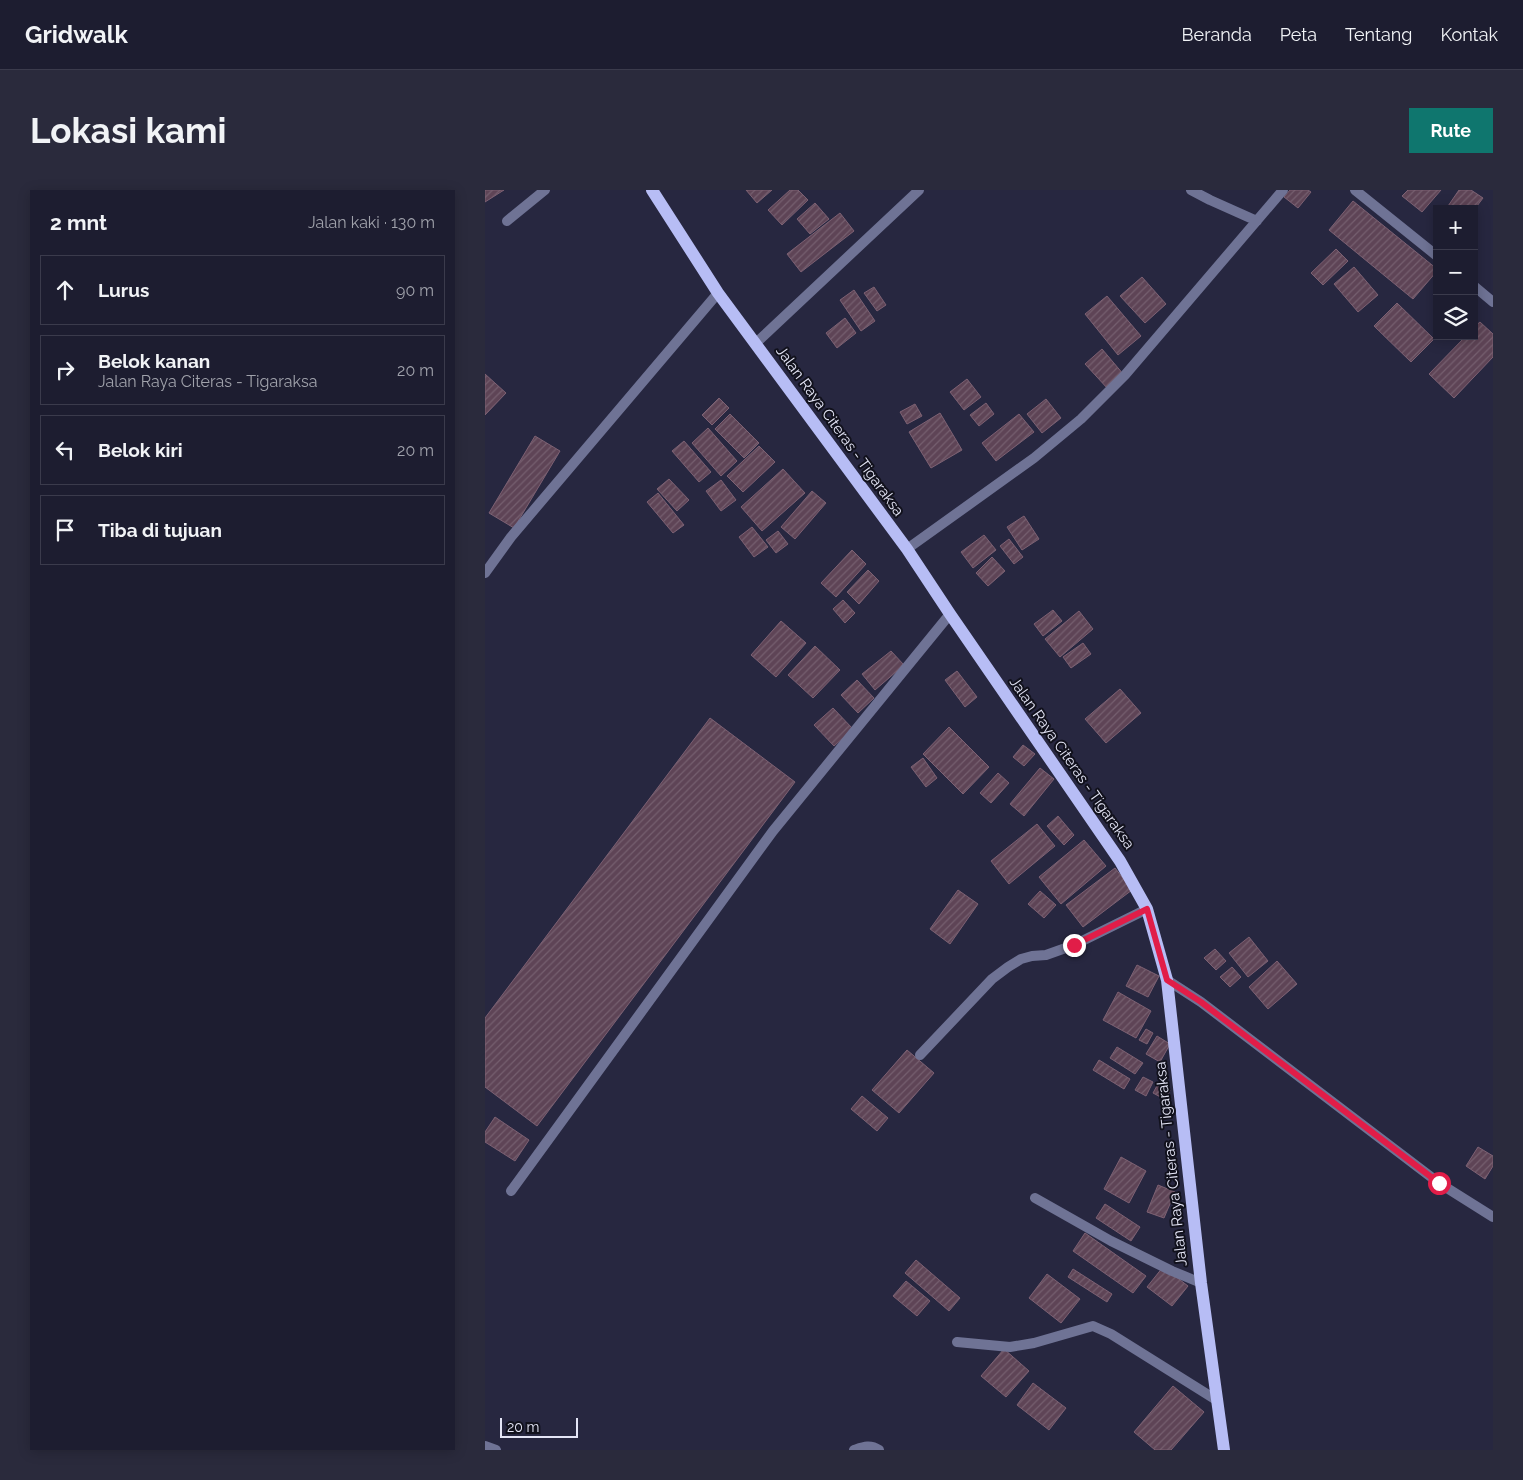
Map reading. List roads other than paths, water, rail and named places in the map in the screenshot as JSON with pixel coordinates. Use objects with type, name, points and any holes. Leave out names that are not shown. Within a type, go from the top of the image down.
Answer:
[{"type":"main road","name":"Jalan Raya Citeras - Tigaraksa","points":[[653,190],[718,293],[907,549],[1120,861],[1147,909],[1167,980],[1201,1283],[1224,1450]]},
{"type":"street","points":[[507,221],[545,190]]},
{"type":"street","points":[[756,343],[919,190]]},
{"type":"street","points":[[1191,190],[1257,221]]},
{"type":"street","points":[[907,549],[1034,458],[1081,419],[1125,375],[1283,190]]},
{"type":"street","points":[[1355,190],[1433,253]]},
{"type":"street","points":[[1478,289],[1493,302]]},
{"type":"street","points":[[485,572],[511,537],[718,293]]},
{"type":"street","points":[[511,1191],[773,831],[950,614]]},
{"type":"street","points":[[920,1055],[992,979],[1007,967],[1021,959],[1046,954],[1074,945],[1147,909]]},
{"type":"street","points":[[1167,980],[1201,1002],[1439,1183],[1493,1217]]},
{"type":"street","points":[[1035,1198],[1111,1242],[1201,1283]]},
{"type":"street","points":[[957,1342],[1010,1347],[1034,1343],[1093,1326],[1111,1334],[1218,1401]]},
{"type":"street","points":[[485,1446],[496,1450]]},
{"type":"street","points":[[854,1450],[865,1446],[875,1447],[879,1450]]}]
